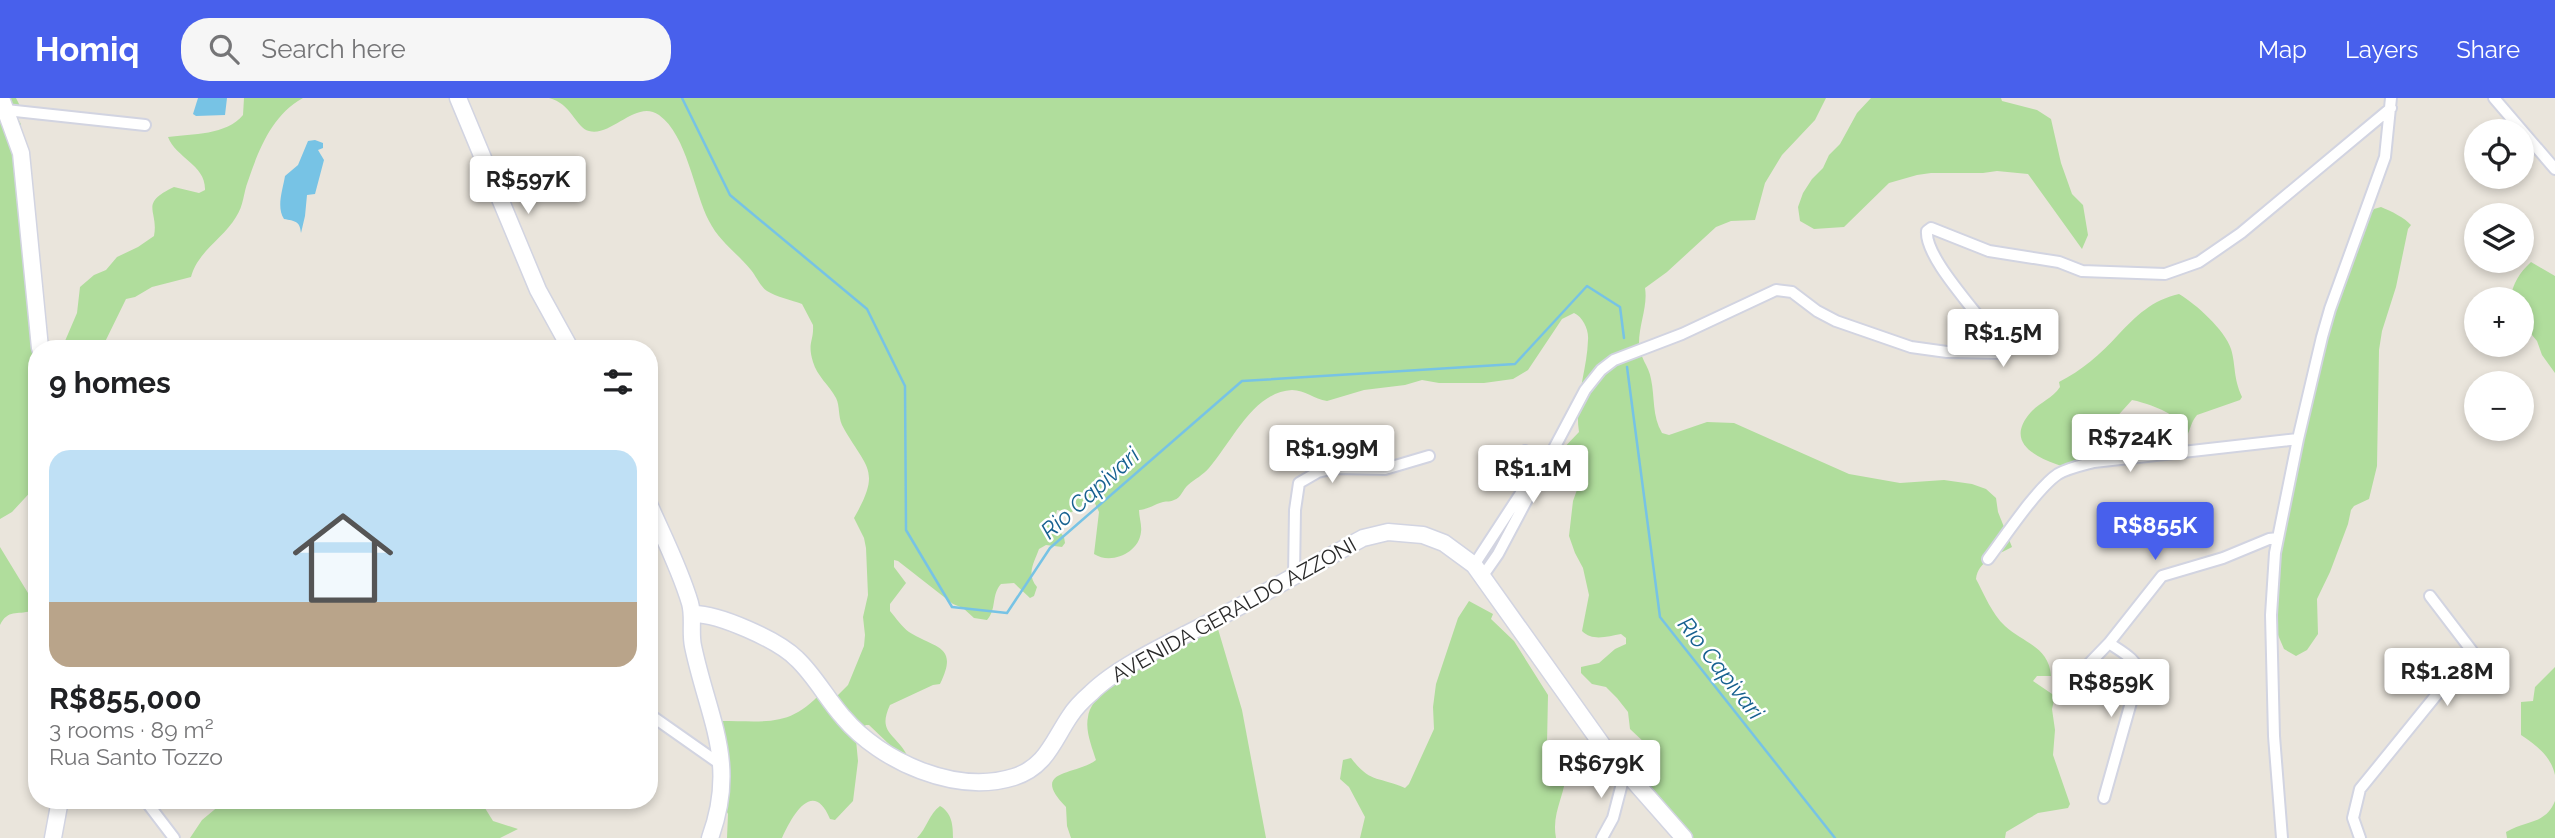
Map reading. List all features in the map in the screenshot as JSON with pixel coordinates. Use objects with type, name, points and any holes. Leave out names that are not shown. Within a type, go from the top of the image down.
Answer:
[{"type":"street","points":[[458,98],[538,290],[566,340]]},
{"type":"street","points":[[2494,98],[2555,169]]},
{"type":"street","points":[[2282,838],[2274,736],[2271,615],[2278,538],[2298,439],[2330,309],[2385,157],[2392,101]]},
{"type":"street","points":[[1478,571],[1498,554],[1585,390],[1614,360],[1671,338],[1776,290],[1792,292],[1817,311],[1836,321],[1912,347],[1947,352],[2001,353],[2001,345],[1936,258],[1927,236],[1927,231],[1931,228],[1989,251],[2059,262],[2082,271],[2165,275],[2199,262],[2241,233],[2392,101]]},
{"type":"street","points":[[39,340],[21,153],[3,104],[145,125]]},
{"type":"street","points":[[1988,559],[2045,487],[2058,474],[2068,470],[2094,462],[2298,439]]},
{"type":"street","points":[[1478,571],[1536,470],[1537,458],[1525,450]]},
{"type":"street","points":[[1294,576],[1295,510],[1299,483],[1318,472],[1335,468],[1385,469],[1429,456]]},
{"type":"street","points":[[658,526],[692,614],[693,645],[715,724],[723,766],[722,795],[710,838]]},
{"type":"street","name":"AVENIDA GERALDO AZZONI","points":[[692,614],[716,617],[768,639],[796,657],[843,718],[895,760],[927,773],[946,777],[997,781],[1027,772],[1043,761],[1070,716],[1093,690],[1107,679],[1363,538],[1388,532],[1423,534],[1444,543],[1478,571],[1578,713],[1625,772],[1684,838]]},
{"type":"street","points":[[2083,670],[2109,643],[2162,576],[2278,538]]},
{"type":"street","points":[[2360,838],[2353,818],[2360,789],[2472,651],[2430,596]]},
{"type":"street","points":[[2104,798],[2139,674],[2139,668],[2134,662],[2109,643]]},
{"type":"street","points":[[658,720],[723,766]]},
{"type":"street","points":[[1602,838],[1613,818],[1625,772]]},
{"type":"street","points":[[53,838],[58,809]]},
{"type":"street","points":[[152,809],[174,838]]},
{"type":"green space","points":[[0,98],[16,98],[20,106],[16,116],[21,124],[20,187],[36,340],[28,340],[28,495],[12,512],[0,519]]},
{"type":"green space","points":[[244,98],[303,98],[283,114],[268,134],[252,169],[241,208],[231,225],[199,260],[191,277],[152,287],[126,299],[106,340],[65,340],[77,313],[80,287],[94,275],[106,270],[117,257],[154,236],[152,208],[156,198],[174,187],[199,193],[205,190],[201,174],[177,151],[168,137],[219,130],[236,122],[243,115]]},
{"type":"green space","points":[[549,98],[1826,98],[1815,120],[1782,155],[1765,183],[1755,220],[1731,221],[1716,227],[1667,272],[1645,288],[1639,348],[1650,374],[1659,427],[1662,433],[1669,435],[1707,422],[1734,423],[1849,474],[1900,483],[1944,480],[1972,484],[1986,489],[1996,498],[1998,512],[2012,547],[1984,563],[1976,579],[2000,621],[2046,658],[2051,676],[2037,676],[2033,681],[2055,696],[2052,709],[2055,730],[2053,755],[2070,804],[2068,808],[2038,813],[2006,832],[2005,838],[1689,838],[1641,779],[1642,771],[1651,760],[1647,745],[1630,729],[1628,712],[1606,687],[1592,684],[1581,673],[1581,667],[1599,663],[1615,649],[1626,644],[1626,638],[1621,634],[1596,637],[1582,631],[1589,595],[1583,568],[1569,536],[1573,501],[1578,487],[1561,477],[1553,466],[1557,455],[1579,432],[1579,397],[1588,336],[1583,321],[1574,313],[1562,319],[1528,370],[1513,379],[1484,383],[1439,383],[1422,380],[1364,390],[1327,401],[1297,390],[1278,393],[1266,399],[1244,420],[1209,468],[1178,497],[1173,501],[1139,510],[1139,539],[1130,551],[1123,555],[1108,558],[1094,554],[1099,512],[1093,499],[1070,513],[1057,510],[1054,524],[1064,537],[1065,543],[1062,547],[1046,545],[1039,549],[1031,573],[1037,587],[1034,596],[1030,598],[1014,583],[1001,584],[987,620],[974,618],[894,560],[894,567],[906,583],[890,604],[890,611],[909,632],[942,650],[947,662],[940,684],[890,705],[885,722],[889,732],[907,755],[891,746],[866,725],[860,729],[856,740],[858,761],[853,801],[835,820],[830,819],[817,802],[810,801],[797,812],[782,838],[727,838],[728,814],[723,804],[720,721],[767,721],[791,716],[814,700],[827,686],[830,695],[837,696],[848,685],[864,646],[863,617],[868,595],[866,548],[854,518],[868,488],[868,469],[842,425],[836,398],[815,367],[811,355],[813,325],[802,304],[767,291],[718,235],[709,221],[683,150],[669,124],[650,111],[633,115],[606,129],[589,131],[580,125],[563,105]]},
{"type":"green space","points":[[1871,98],[2001,98],[2002,101],[2037,110],[2051,119],[2061,163],[2072,194],[2083,205],[2088,235],[2082,249],[2028,174],[1997,171],[1917,175],[1889,183],[1844,227],[1814,229],[1800,221],[1798,207],[1803,193],[1823,168],[1829,155],[1840,144],[1857,113]]},
{"type":"green space","points":[[2381,207],[2411,225],[2379,350],[2377,466],[2369,499],[2351,510],[2330,572],[2317,599],[2318,634],[2307,650],[2296,656],[2284,649],[2272,610],[2276,557],[2308,387],[2367,220],[2374,209]]},
{"type":"green space","points":[[2534,264],[2555,276],[2555,373],[2534,337],[2534,287],[2513,287],[2521,273],[2534,273]]},
{"type":"green space","points":[[2179,294],[2209,318],[2228,342],[2242,397],[2240,400],[2197,415],[2179,446],[2179,426],[2176,419],[2158,408],[2132,400],[2113,421],[2111,449],[2107,455],[2081,472],[2045,460],[2025,446],[2021,436],[2022,425],[2031,412],[2057,391],[2059,382],[2090,362],[2145,310],[2161,300]]},
{"type":"green space","points":[[0,547],[28,593],[28,612],[10,615],[0,625]]},
{"type":"green space","points":[[1469,601],[1493,614],[1491,619],[1514,641],[1548,695],[1547,744],[1566,770],[1555,820],[1556,838],[1360,838],[1365,817],[1349,787],[1340,779],[1343,760],[1351,758],[1364,772],[1375,778],[1405,788],[1409,784],[1434,729],[1436,684],[1458,618]]},
{"type":"green space","points":[[1218,629],[1242,710],[1266,838],[1071,838],[1066,807],[1052,786],[1059,775],[1096,760],[1087,728],[1094,703],[1120,677],[1208,630]]},
{"type":"green space","points":[[2555,667],[2555,775],[2546,757],[2521,735],[2521,702],[2533,701],[2535,687]]},
{"type":"green space","points":[[2555,801],[2555,838],[2507,838],[2506,832],[2540,818],[2551,809]]},
{"type":"green space","points":[[940,806],[949,816],[953,838],[917,838],[933,813]]},
{"type":"green space","points":[[215,809],[486,809],[493,821],[518,829],[500,838],[190,838],[202,820]]},
{"type":"water","points":[[198,98],[227,98],[225,115],[196,116],[193,114]]},
{"type":"water","points":[[308,141],[323,143],[323,148],[318,150],[324,160],[315,194],[307,195],[301,233],[296,222],[284,219],[281,198],[285,176],[298,165]]},
{"type":"waterway","name":"Rio Capivari","points":[[682,98],[730,195],[867,309],[905,386],[906,530],[952,607],[1007,613],[1050,548],[1242,381],[1515,364],[1587,286],[1620,307],[1624,338]]},
{"type":"waterway","name":"Rio Capivari","points":[[1627,367],[1660,617],[1835,838]]}]
